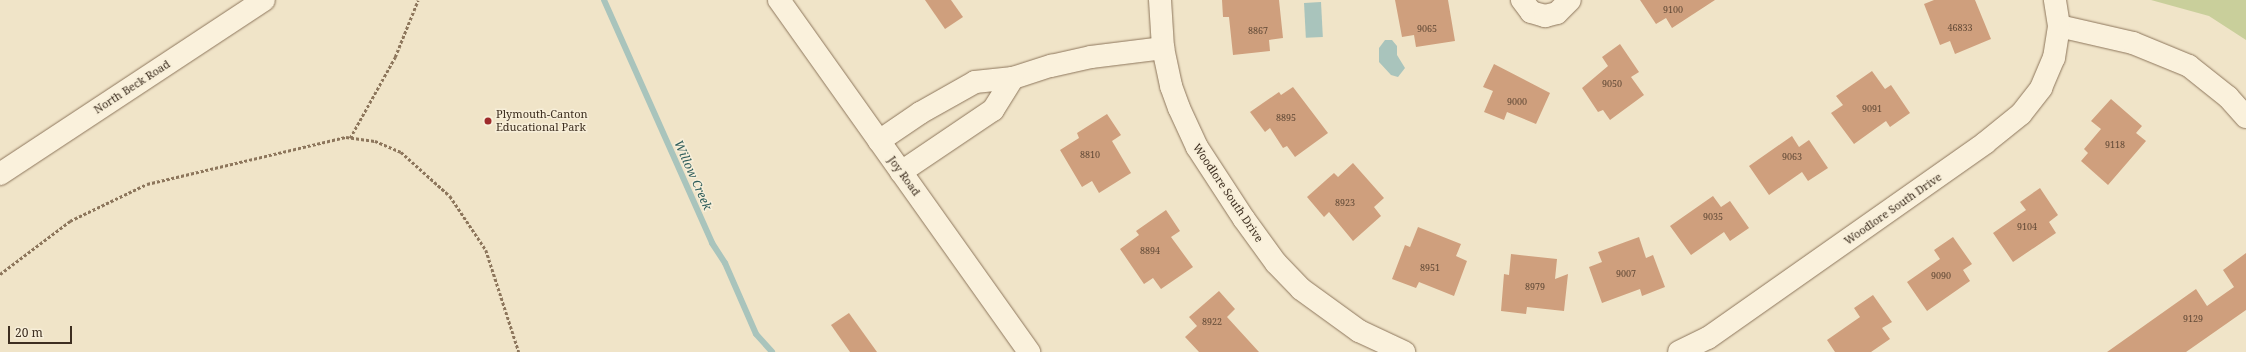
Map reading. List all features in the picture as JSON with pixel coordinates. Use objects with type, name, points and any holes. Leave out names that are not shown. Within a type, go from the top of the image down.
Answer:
[{"type":"street","name":"North Beck Road","points":[[0,174],[264,0]]},
{"type":"street","name":"Joy Road","points":[[779,0],[1029,352]]},
{"type":"street","name":"Woodlore South Drive","points":[[1160,0],[1163,48],[1171,86],[1197,147],[1276,263],[1301,289],[1328,311],[1359,331],[1404,352]]},
{"type":"street","points":[[1522,0],[1531,12],[1545,16],[1556,13],[1570,0]]},
{"type":"street","name":"Woodlore South Drive","points":[[1679,352],[1714,334],[2010,124],[2032,103],[2046,78],[2056,48],[2059,26],[2055,0]]},
{"type":"street","points":[[2059,26],[2133,43],[2189,66],[2228,97],[2246,117]]},
{"type":"street","points":[[879,141],[920,113],[975,82],[1013,78],[1051,66],[1091,57],[1163,48]]},
{"type":"street","points":[[901,172],[993,110],[1013,78]]},
{"type":"path","points":[[350,138],[395,57],[418,0]]},
{"type":"path","points":[[0,274],[70,221],[147,184],[350,138],[375,141],[401,152],[450,196],[486,250],[519,352]]},
{"type":"green space","points":[[2151,0],[2246,0],[2246,40],[2209,16]]},
{"type":"water","points":[[1321,2],[1323,37],[1306,38],[1304,3]]},
{"type":"water","points":[[1385,40],[1392,40],[1397,46],[1397,55],[1405,68],[1398,77],[1391,75],[1379,62],[1379,48]]},
{"type":"building","points":[[925,0],[951,0],[963,17],[945,29]]},
{"type":"building","points":[[1222,0],[1279,0],[1283,38],[1269,40],[1270,51],[1233,55],[1229,17],[1223,17]]},
{"type":"building","points":[[1395,0],[1448,0],[1455,41],[1416,47],[1414,35],[1402,37]]},
{"type":"building","points":[[1640,0],[1715,0],[1672,28],[1666,18],[1656,24]]},
{"type":"building","points":[[1934,0],[1975,0],[1991,39],[1955,54],[1950,41],[1940,45],[1924,4]]},
{"type":"building","points":[[1620,44],[1639,72],[1631,77],[1644,95],[1610,120],[1603,110],[1598,112],[1582,88],[1608,66],[1602,57]]},
{"type":"building","points":[[1494,64],[1550,93],[1536,124],[1507,112],[1504,120],[1484,112],[1493,91],[1483,87]]},
{"type":"building","points":[[1872,71],[1885,89],[1891,85],[1910,113],[1890,127],[1886,121],[1854,144],[1831,113],[1843,105],[1836,96]]},
{"type":"building","points":[[1293,87],[1328,133],[1295,157],[1287,146],[1283,148],[1270,128],[1265,132],[1250,112],[1279,92],[1281,95]]},
{"type":"building","points":[[2111,99],[2142,126],[2136,133],[2146,141],[2108,185],[2081,161],[2088,153],[2084,149],[2101,129],[2091,121]]},
{"type":"building","points":[[1107,114],[1121,135],[1112,141],[1131,173],[1099,193],[1092,181],[1082,187],[1060,150],[1079,138],[1077,133]]},
{"type":"building","points":[[1792,136],[1799,147],[1809,140],[1828,168],[1808,181],[1802,172],[1769,195],[1749,166]]},
{"type":"building","points":[[1353,163],[1384,198],[1374,207],[1381,216],[1353,241],[1329,212],[1324,217],[1307,197],[1334,173],[1338,177]]},
{"type":"building","points":[[2040,188],[2058,215],[2049,222],[2056,233],[2013,262],[1993,233],[2026,210],[2020,202]]},
{"type":"building","points":[[1713,196],[1721,207],[1730,201],[1749,228],[1730,241],[1724,232],[1691,255],[1670,226]]},
{"type":"building","points":[[1166,210],[1180,231],[1171,237],[1193,267],[1161,289],[1153,278],[1144,284],[1120,249],[1139,235],[1136,231]]},
{"type":"building","points":[[1418,227],[1461,244],[1456,256],[1467,261],[1454,296],[1419,282],[1416,288],[1392,279],[1405,245],[1410,247]]},
{"type":"building","points":[[1639,237],[1646,258],[1653,255],[1665,287],[1642,296],[1640,289],[1602,303],[1589,267],[1602,262],[1598,252]]},
{"type":"building","points":[[1953,237],[1972,264],[1963,270],[1970,281],[1927,311],[1907,282],[1940,259],[1934,250]]},
{"type":"building","points":[[2246,253],[2246,310],[2186,352],[2107,352],[2196,289],[2207,306],[2234,287],[2223,270]]},
{"type":"building","points":[[1511,254],[1557,259],[1555,279],[1568,274],[1564,311],[1527,307],[1526,314],[1501,311],[1504,274],[1509,275]]},
{"type":"building","points":[[1219,291],[1235,309],[1227,317],[1259,352],[1199,352],[1185,337],[1197,326],[1189,317]]},
{"type":"building","points":[[1873,295],[1892,322],[1882,328],[1890,339],[1871,352],[1835,352],[1827,340],[1860,317],[1854,308]]},
{"type":"building","points":[[849,313],[877,352],[850,352],[831,325]]},
{"type":"waterway","name":"Willow Creek","points":[[604,0],[712,243],[725,263],[756,334],[772,352]]},
{"type":"place","name":"Plymouth-Canton Educational Park","points":[[488,121]]}]
